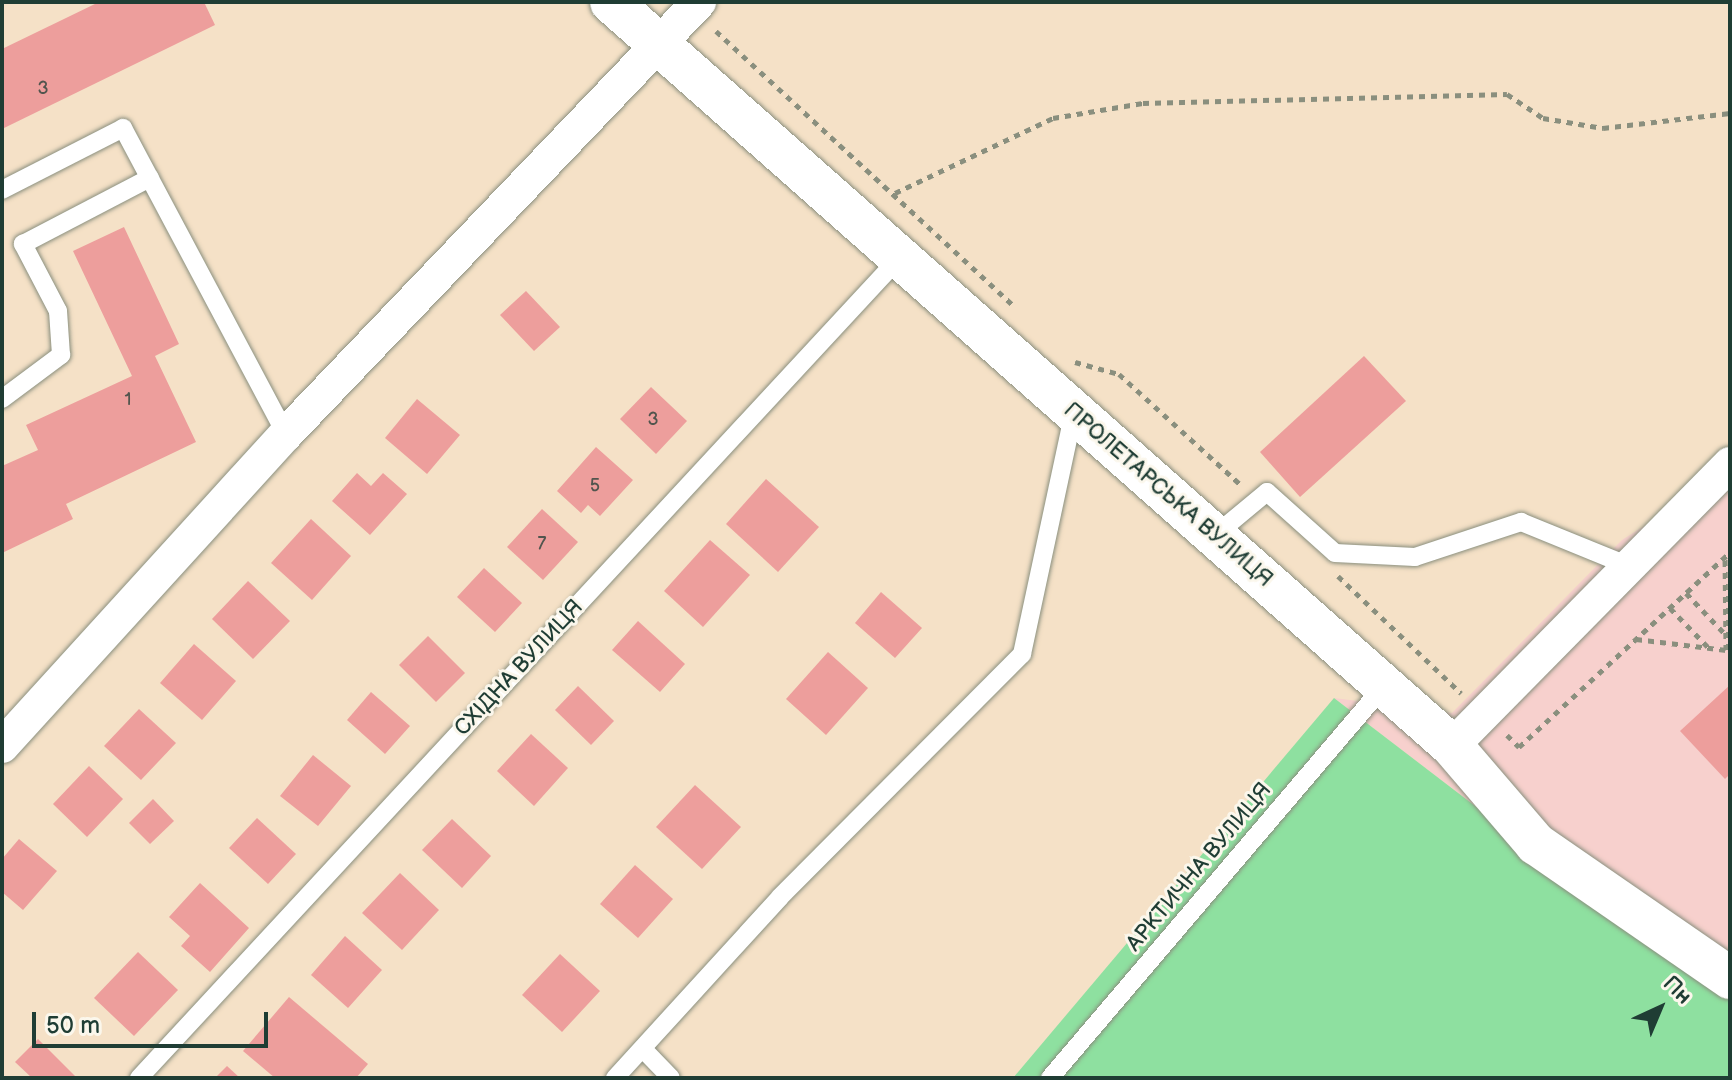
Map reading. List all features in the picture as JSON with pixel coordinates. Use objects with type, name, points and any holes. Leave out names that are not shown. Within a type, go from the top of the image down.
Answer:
[{"type":"street","name":"ПРОЛЕТАРСЬКА ВУЛИЦЯ","points":[[611,2],[1452,746],[1536,844],[1730,978]]},
{"type":"street","points":[[2,746],[286,434],[696,5]]},
{"type":"street","points":[[1452,746],[1730,464]]},
{"type":"lane","points":[[2,190],[123,128],[286,434]]},
{"type":"lane","points":[[2,399],[61,355],[58,311],[23,244],[150,178]]},
{"type":"lane","name":"СХІДНА ВУЛИЦЯ","points":[[139,1078],[899,258]]},
{"type":"lane","points":[[615,1078],[780,897],[1022,654],[1074,412]]},
{"type":"lane","points":[[1214,536],[1267,492],[1335,553],[1415,557],[1521,522],[1629,566]]},
{"type":"lane","name":"АРКТИЧНА ВУЛИЦЯ","points":[[1050,1078],[1384,686]]},
{"type":"lane","points":[[643,1049],[671,1078]]},
{"type":"path","points":[[696,5],[1017,308]]},
{"type":"path","points":[[895,193],[1053,118],[1143,103],[1507,94],[1543,118],[1603,128],[1730,113]]},
{"type":"path","points":[[1072,361],[1119,374],[1257,500]]},
{"type":"path","points":[[1325,564],[1519,747],[1727,555]]},
{"type":"path","points":[[1636,639],[1726,650],[1727,555]]},
{"type":"path","points":[[1686,593],[1726,635]]},
{"type":"path","points":[[1670,608],[1710,649]]},
{"type":"shaded area","points":[[1730,471],[1730,1001],[1334,698],[1452,713],[1622,540]]},
{"type":"green space","points":[[1334,698],[1730,1001],[1730,1078],[1013,1078]]},
{"type":"building","points":[[99,2],[204,2],[215,25],[2,129],[2,49]]},
{"type":"building","points":[[124,227],[179,344],[155,356],[196,442],[66,504],[73,519],[2,553],[2,466],[38,450],[26,425],[132,376],[73,251]]},
{"type":"building","points":[[526,291],[560,327],[534,351],[500,315]]},
{"type":"building","points":[[1364,356],[1406,401],[1300,497],[1260,452]]},
{"type":"building","points":[[651,387],[687,421],[656,454],[620,419]]},
{"type":"building","points":[[417,399],[460,435],[427,474],[385,438]]},
{"type":"building","points":[[596,447],[633,480],[600,516],[588,505],[581,513],[557,491]]},
{"type":"building","points":[[357,473],[371,486],[383,473],[407,494],[370,535],[332,501]]},
{"type":"building","points":[[766,479],[819,527],[778,572],[726,524]]},
{"type":"building","points":[[542,509],[578,542],[543,580],[507,547]]},
{"type":"building","points":[[311,519],[351,556],[312,600],[271,563]]},
{"type":"building","points":[[710,540],[750,575],[703,627],[664,591]]},
{"type":"building","points":[[484,568],[522,603],[495,632],[457,597]]},
{"type":"building","points":[[248,581],[290,621],[253,659],[212,619]]},
{"type":"building","points":[[881,592],[922,628],[895,658],[855,623]]},
{"type":"building","points":[[638,621],[685,664],[660,692],[612,650]]},
{"type":"building","points":[[428,636],[465,673],[436,702],[399,665]]},
{"type":"building","points":[[194,644],[236,681],[202,720],[160,683]]},
{"type":"building","points":[[828,652],[868,688],[826,735],[786,699]]},
{"type":"building","points":[[1730,685],[1730,774],[1725,779],[1680,731]]},
{"type":"building","points":[[578,686],[614,721],[591,745],[555,710]]},
{"type":"building","points":[[371,692],[410,726],[385,754],[347,720]]},
{"type":"building","points":[[139,709],[176,743],[141,780],[104,746]]},
{"type":"building","points":[[531,734],[568,768],[534,806],[497,771]]},
{"type":"building","points":[[313,755],[351,786],[318,826],[280,796]]},
{"type":"building","points":[[89,766],[123,799],[87,837],[53,804]]},
{"type":"building","points":[[695,785],[741,827],[702,869],[656,827]]},
{"type":"building","points":[[153,799],[174,821],[150,844],[129,823]]},
{"type":"building","points":[[257,818],[296,854],[268,884],[229,848]]},
{"type":"building","points":[[452,819],[491,856],[462,888],[422,850]]},
{"type":"building","points":[[19,839],[57,871],[23,910],[2,892],[2,859]]},
{"type":"building","points":[[635,865],[673,899],[638,938],[600,904]]},
{"type":"building","points":[[400,873],[439,910],[402,950],[362,913]]},
{"type":"building","points":[[200,883],[249,928],[210,972],[181,946],[190,936],[169,917]]},
{"type":"building","points":[[345,936],[382,970],[348,1008],[311,975]]},
{"type":"building","points":[[138,952],[178,990],[134,1036],[94,998]]},
{"type":"building","points":[[560,954],[600,991],[562,1032],[522,995]]},
{"type":"building","points":[[289,997],[368,1064],[356,1078],[275,1078],[243,1051]]},
{"type":"building","points":[[38,1039],[77,1078],[32,1078],[15,1062]]},
{"type":"building","points":[[227,1066],[240,1078],[215,1078]]}]
